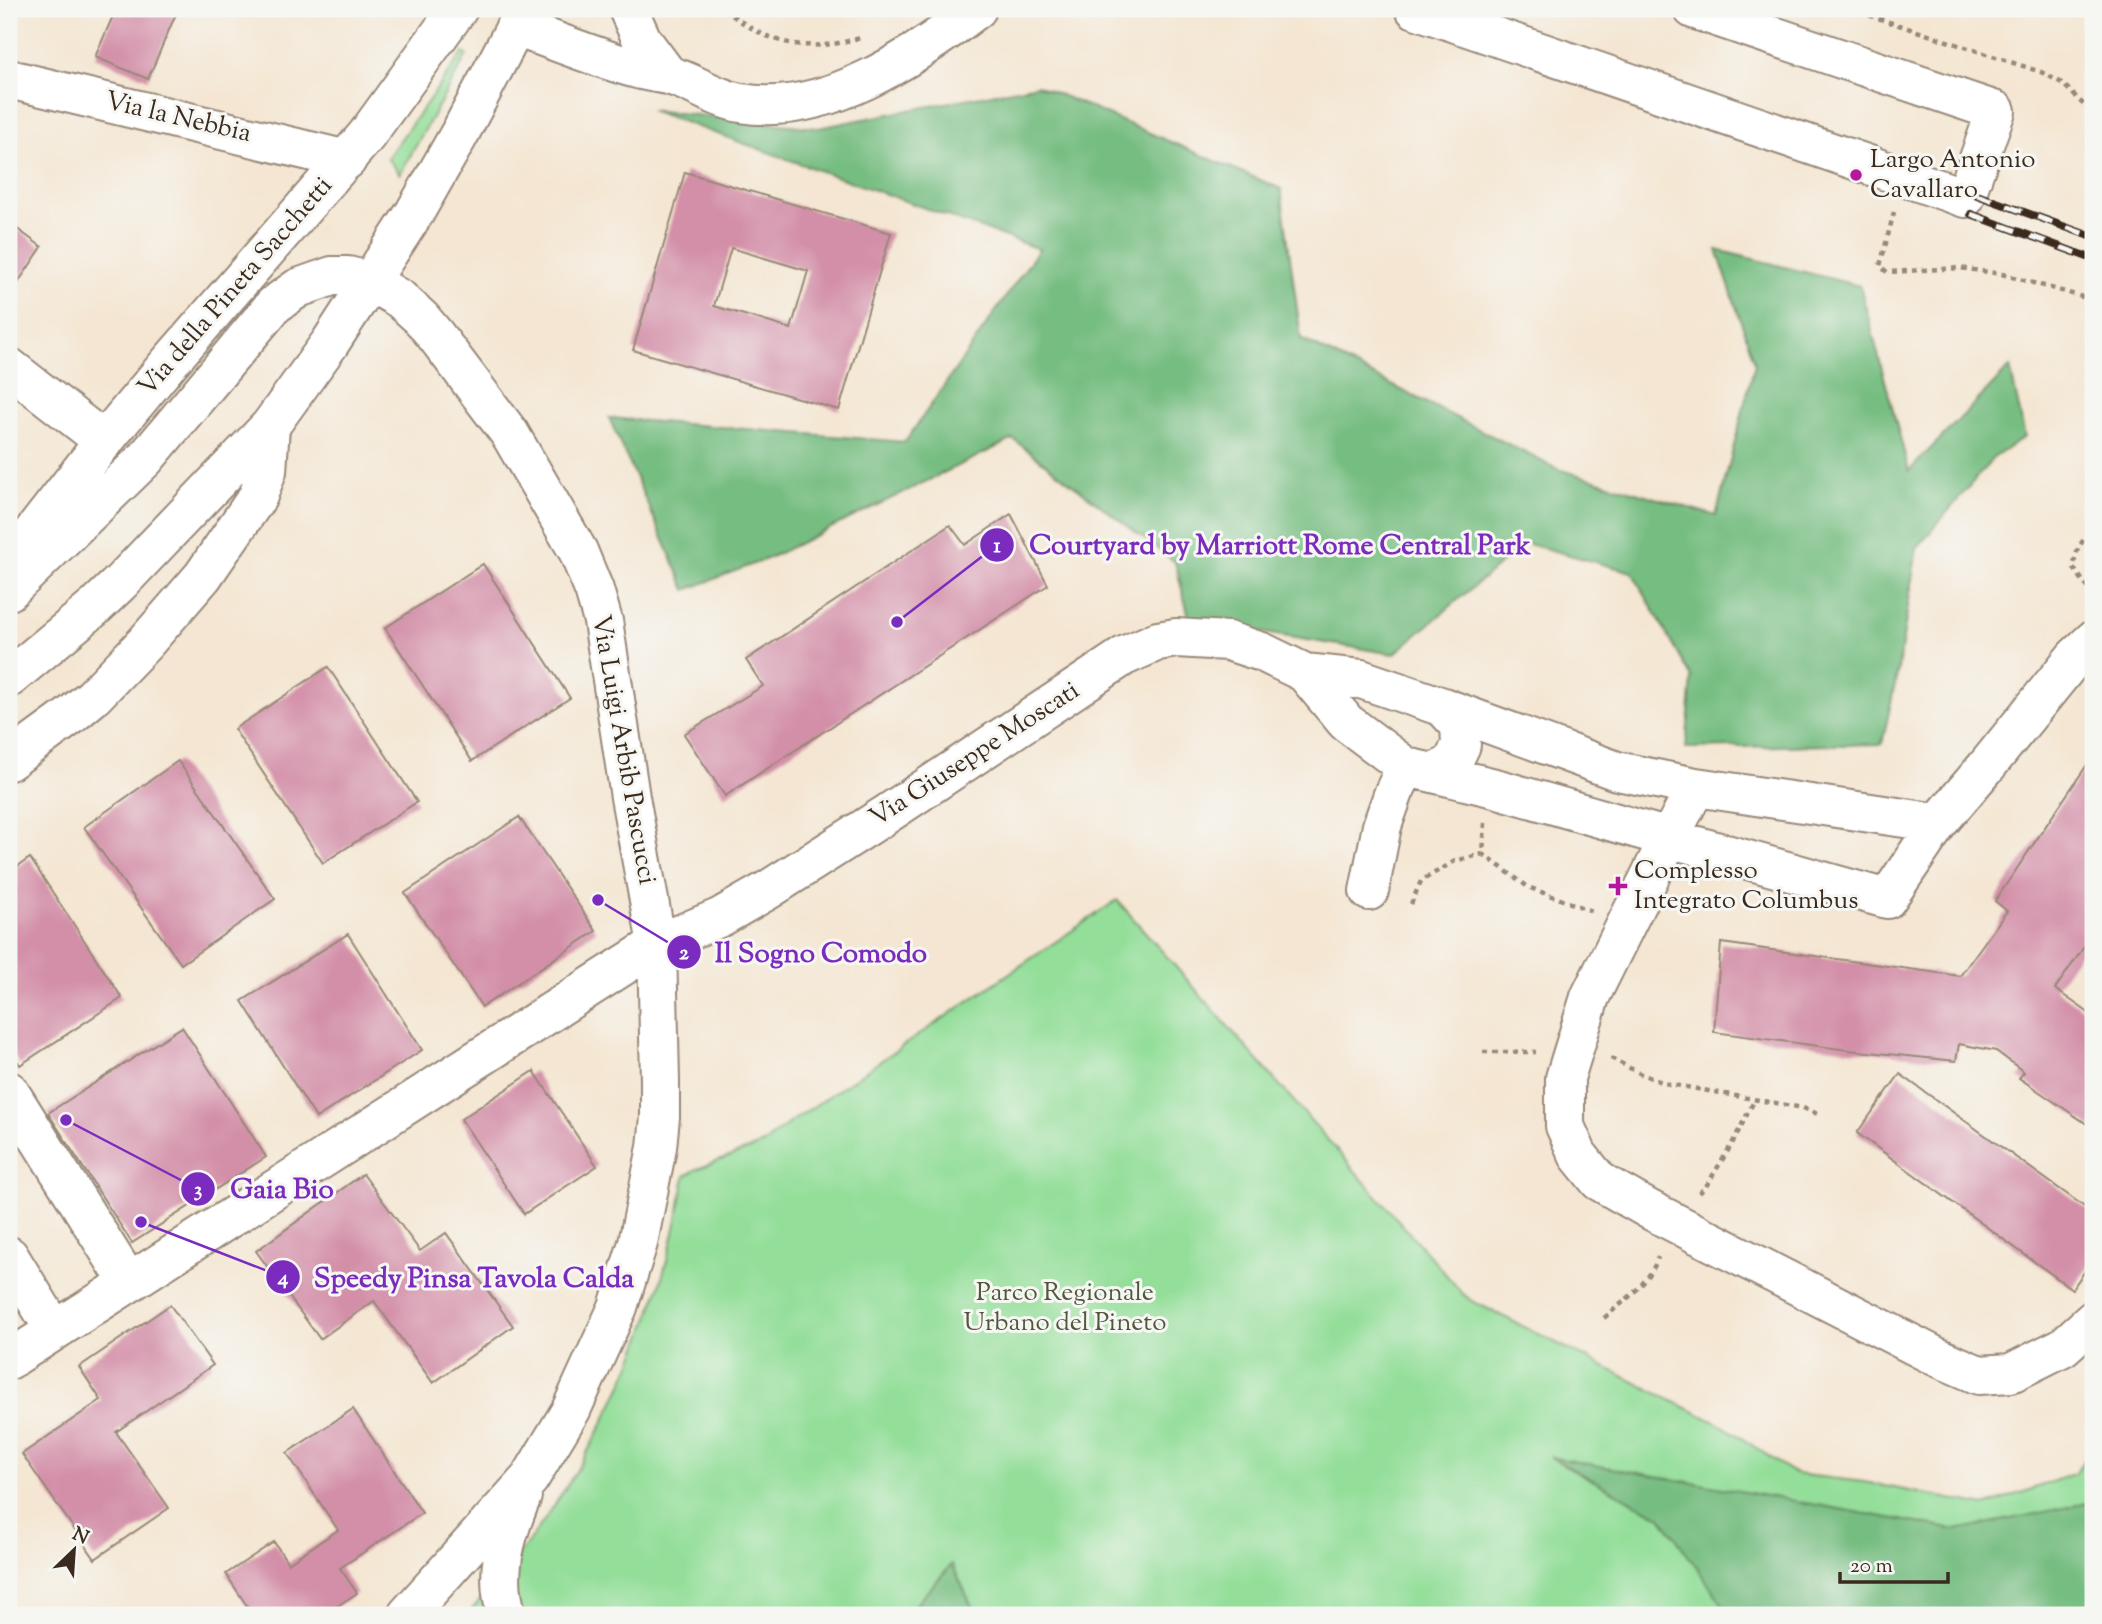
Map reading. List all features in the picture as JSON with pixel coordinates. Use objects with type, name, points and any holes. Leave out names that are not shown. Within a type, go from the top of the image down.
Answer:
[{"type":"street","name":"Via della Pineta Sacchetti","points":[[9,563],[104,441],[347,160],[458,9]]},
{"type":"street","points":[[628,9],[642,40],[668,75]]},
{"type":"street","points":[[9,678],[120,583],[270,426],[371,282],[441,167],[520,18],[638,69],[668,75],[740,103],[792,104],[860,83],[934,40],[977,9]]},
{"type":"street","points":[[1415,9],[1965,198],[1996,111],[1693,9]]},
{"type":"street","name":"Via la Nebbia","points":[[9,79],[347,160]]},
{"type":"street","name":"Via della Pineta Sacchetti","points":[[9,591],[145,459],[280,300],[298,288],[332,276],[348,276],[371,282]]},
{"type":"street","name":"Via Luigi Arbib Pascucci","points":[[371,282],[400,299],[436,335],[510,434],[579,551],[603,621],[630,797],[657,944],[660,1117],[657,1147],[638,1243],[618,1307],[603,1343],[567,1418],[530,1478]]},
{"type":"street","points":[[9,367],[104,441]]},
{"type":"street","points":[[9,761],[69,718],[93,697],[145,643],[203,576],[258,496],[267,471],[270,426]]},
{"type":"street","name":"Via Giuseppe Moscati","points":[[9,1360],[657,944],[721,917],[768,890],[1124,656],[1158,641],[1177,638],[1228,642],[1262,652],[1305,673],[1361,679],[1617,771],[1696,787],[1938,823]]},
{"type":"street","points":[[1420,770],[1495,788],[1887,899],[1938,823],[2093,640]]},
{"type":"street","name":"Via Giuseppe Moscati","points":[[1305,673],[1346,722],[1420,770]]},
{"type":"street","points":[[1369,891],[1382,826],[1394,792],[1420,770],[1451,764],[1461,746],[1460,725],[1443,707]]},
{"type":"street","points":[[1696,787],[1590,997],[1565,1078],[1565,1126],[1578,1155],[1599,1181],[1650,1210],[1935,1356],[1979,1375],[2011,1373],[2063,1347],[2093,1320]]},
{"type":"street","points":[[9,1092],[130,1283]]},
{"type":"street","points":[[9,1256],[54,1329]]},
{"type":"street","points":[[407,1615],[530,1478]]},
{"type":"street","points":[[507,1615],[501,1590],[503,1555],[512,1520],[530,1478]]},
{"type":"path","points":[[724,9],[741,23],[781,42],[809,46],[833,44],[866,36]]},
{"type":"path","points":[[1850,9],[2041,72],[2063,83],[2093,114]]},
{"type":"path","points":[[1905,178],[1880,266],[1887,272],[1960,268],[2002,274],[2093,300]]},
{"type":"path","points":[[2093,323],[2089,347],[2093,369]]},
{"type":"path","points":[[2088,588],[2073,567],[2078,548],[2093,526]]},
{"type":"path","points":[[1411,904],[1421,881],[1455,861],[1483,854]]},
{"type":"green space","points":[[463,53],[467,55],[400,174],[387,158]]},
{"type":"green space","points":[[1037,85],[1281,189],[1301,339],[1555,468],[1716,516],[1755,363],[1717,250],[1860,286],[1909,471],[2010,367],[2025,437],[1993,458],[1917,548],[1898,670],[1882,744],[1686,748],[1692,678],[1632,572],[1525,543],[1394,654],[1190,621],[1175,562],[1013,439],[769,558],[686,590],[609,418],[905,442],[1039,249],[650,110],[818,128]]},
{"type":"green space","name":"Parco Regionale Urbano del Pineto","points":[[1117,900],[1472,1301],[1725,1427],[1795,1474],[1864,1482],[1985,1506],[2076,1473],[2093,1444],[2093,1615],[467,1615],[510,1565],[563,1493],[611,1407],[649,1318],[676,1224],[685,1176],[763,1144],[785,1126]]},
{"type":"green space","points":[[1550,1457],[1956,1530],[2093,1502],[2093,1615],[1730,1615],[1661,1517]]},
{"type":"green space","points":[[952,1564],[976,1615],[906,1615]]},
{"type":"building","points":[[116,9],[178,9],[148,79],[95,57]]},
{"type":"building","points":[[685,172],[891,233],[839,410],[633,350]],"holes":[[[731,248],[808,271],[791,329],[714,306]]]},
{"type":"building","points":[[9,223],[42,247],[9,296]]},
{"type":"building","points":[[1011,514],[1048,585],[725,796],[684,734],[763,686],[746,660],[950,525],[965,545]]},
{"type":"building","points":[[483,564],[570,698],[472,761],[385,628]]},
{"type":"building","points":[[328,667],[417,802],[323,863],[234,729]]},
{"type":"building","points":[[2093,756],[2093,934],[2055,989],[2093,1016],[2093,1128],[2019,1078],[2024,1072],[1996,1051],[1959,1044],[1956,1061],[1714,1032],[1721,943],[1960,976],[2007,911],[1995,901]]},
{"type":"building","points":[[178,761],[275,899],[181,964],[84,827]]},
{"type":"building","points":[[519,817],[596,931],[482,1007],[405,893]]},
{"type":"building","points":[[30,858],[122,998],[20,1065],[9,1048],[9,872]]},
{"type":"building","points":[[348,934],[422,1050],[316,1118],[242,1001]]},
{"type":"building","points":[[182,1027],[266,1157],[132,1243],[48,1113]]},
{"type":"building","points":[[534,1071],[597,1166],[524,1214],[461,1119]]},
{"type":"building","points":[[1900,1074],[2093,1213],[2093,1260],[2072,1289],[1857,1133]]},
{"type":"building","points":[[363,1174],[420,1251],[446,1233],[513,1326],[433,1383],[374,1301],[320,1339],[256,1251]]},
{"type":"building","points":[[170,1305],[213,1365],[116,1432],[169,1508],[95,1559],[22,1454],[101,1400],[79,1367]]},
{"type":"building","points":[[353,1409],[422,1513],[340,1568],[357,1593],[324,1615],[253,1615],[226,1574],[274,1542],[288,1563],[338,1530],[287,1453]]},
{"type":"railway","points":[[1977,195],[2093,237]]},
{"type":"railway","points":[[1971,214],[2093,259]]},
{"type":"place","name":"Largo Antonio Cavallaro","points":[[1856,175]]},
{"type":"place","name":"Courtyard by Marriott Rome Central Park","points":[[897,622]]},
{"type":"place","name":"Complesso Integrato Columbus","points":[[1618,886]]},
{"type":"place","name":"Il Sogno Comodo","points":[[598,900]]},
{"type":"place","name":"Gaia Bio","points":[[66,1120]]},
{"type":"place","name":"Speedy Pinsa Tavola Calda","points":[[141,1222]]}]
